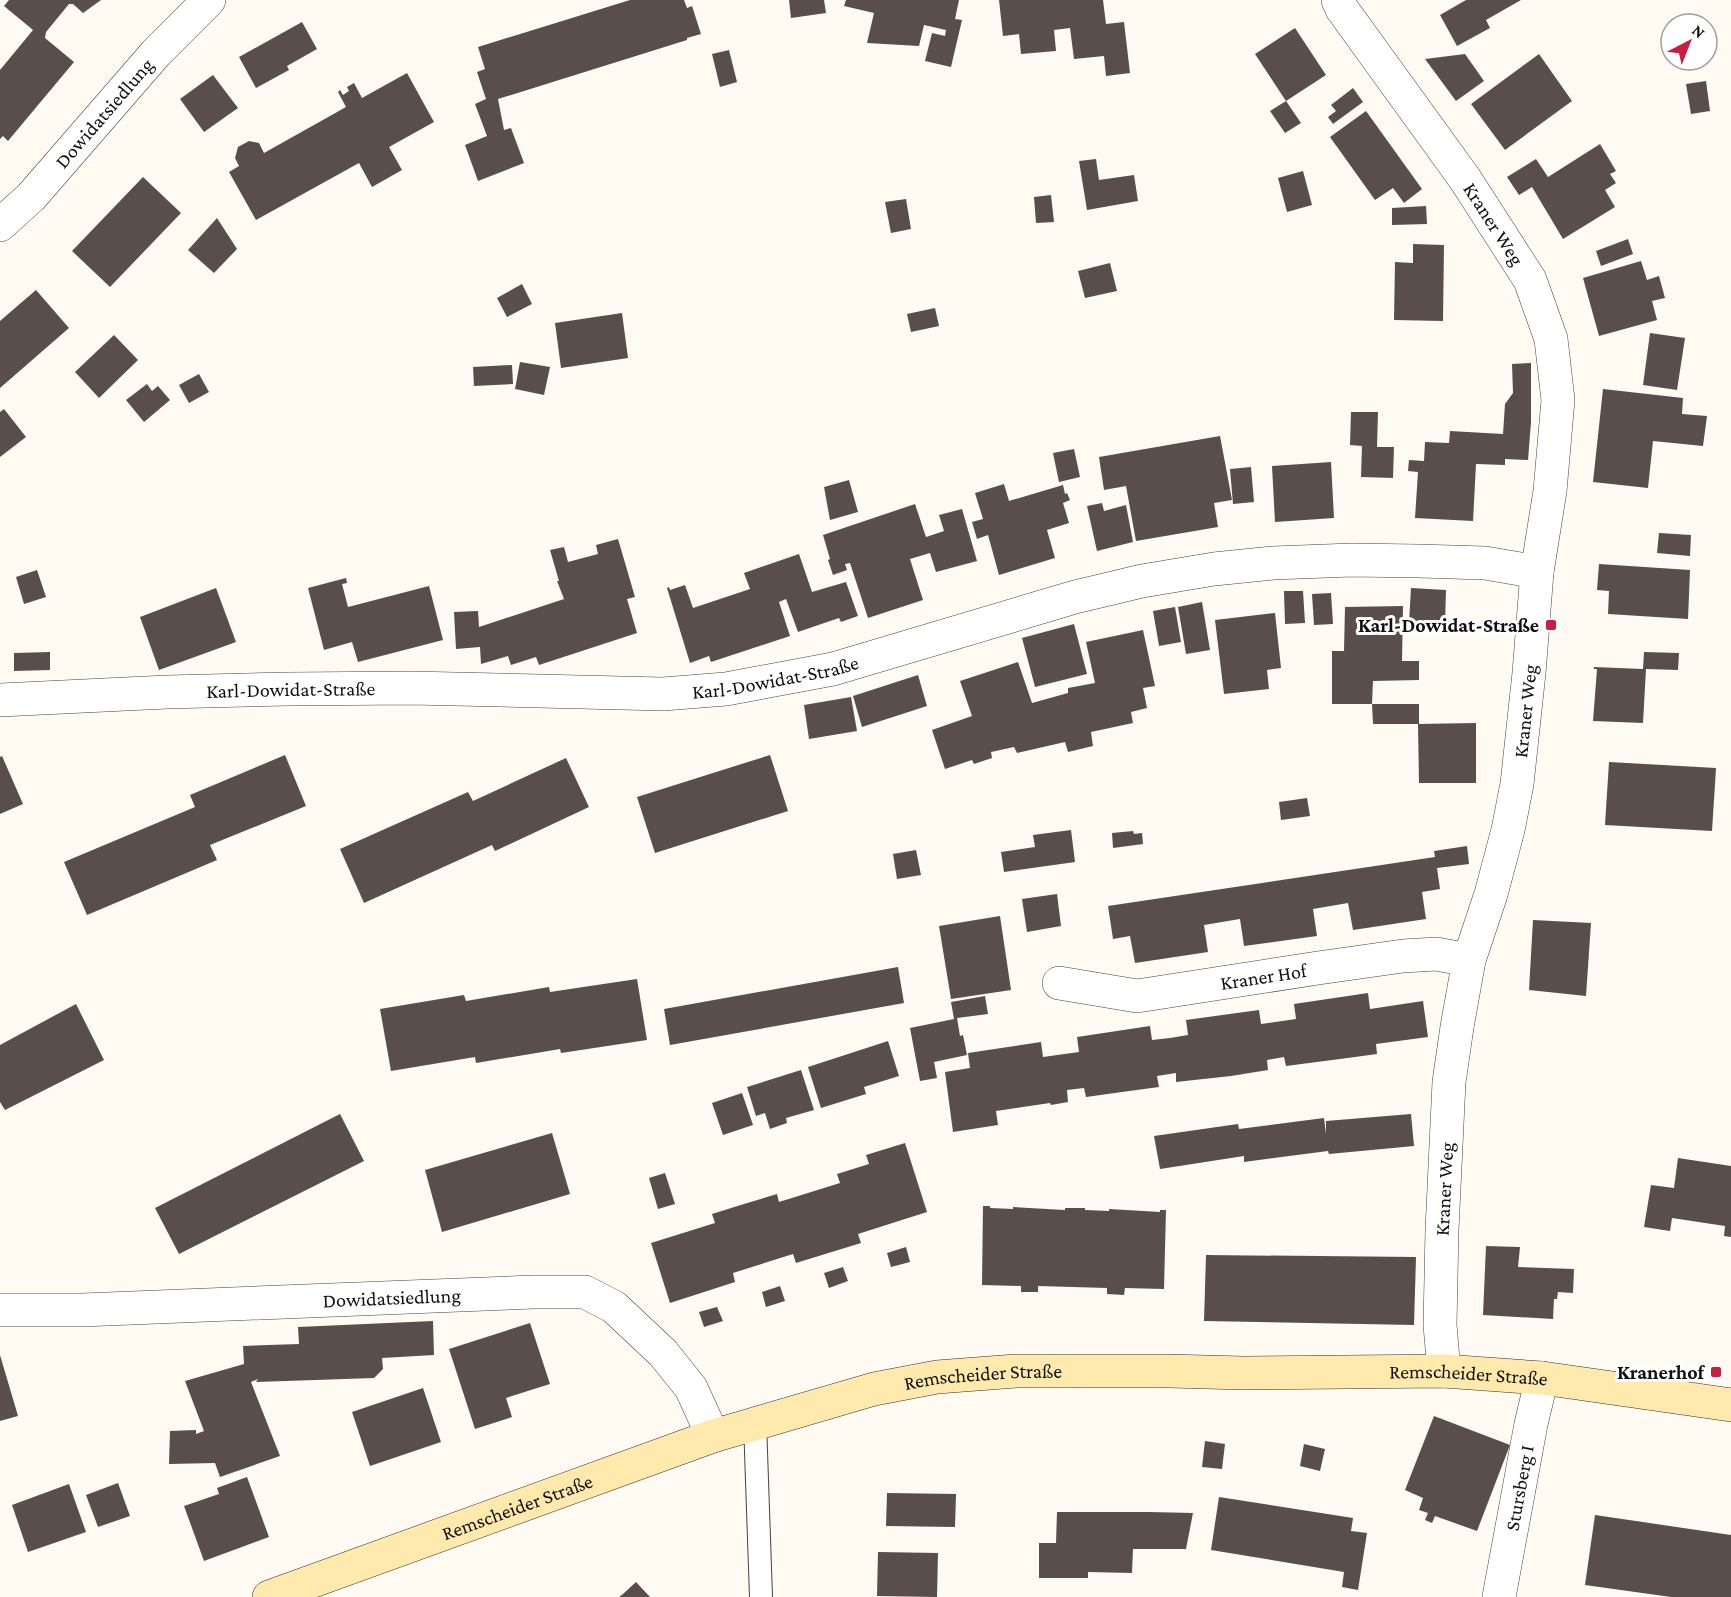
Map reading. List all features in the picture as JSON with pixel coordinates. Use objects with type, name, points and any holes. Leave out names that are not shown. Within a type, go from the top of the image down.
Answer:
[{"type":"main road","name":"Remscheider Straße","points":[[269,1597],[755,1422],[874,1389],[937,1377],[1016,1371],[1243,1373],[1443,1371],[1542,1378],[1731,1405]]},
{"type":"street","name":"Dowidatsiedlung","points":[[0,225],[31,197],[156,53],[209,0]]},
{"type":"street","name":"Kraner Weg","points":[[1338,0],[1376,57],[1465,179],[1530,280],[1551,339],[1558,400],[1550,490],[1537,572],[1517,784],[1508,830],[1491,894],[1469,960],[1449,1082],[1440,1301],[1443,1371]]},
{"type":"street","name":"Karl-Dowidat-Straße","points":[[0,700],[288,689],[412,688],[663,694],[726,689],[833,669],[1075,597],[1142,581],[1214,569],[1273,563],[1407,561],[1485,563],[1537,572]]},
{"type":"street","name":"Kraner Hof","points":[[1059,983],[1137,996],[1403,956],[1437,954],[1469,960]]},
{"type":"street","name":"Dowidatsiedlung","points":[[0,1310],[82,1310],[533,1292],[585,1292],[614,1307],[663,1353],[691,1388],[713,1436]]},
{"type":"street","name":"Stursberg I","points":[[1499,1597],[1542,1378]]},
{"type":"lane","points":[[755,1422],[761,1597]]},
{"type":"building","points":[[9,0],[101,0],[83,13],[73,4],[69,4],[46,32],[45,38],[74,62],[8,141],[3,136],[0,139],[0,70],[33,30],[4,6]]},
{"type":"building","points":[[630,0],[684,0],[687,8],[692,6],[701,34],[498,99],[504,130],[511,128],[524,163],[478,181],[465,145],[487,136],[475,104],[486,99],[477,72],[485,69],[478,47]]},
{"type":"building","points":[[789,0],[824,0],[826,13],[791,18]]},
{"type":"building","points":[[846,0],[959,0],[955,19],[962,20],[951,67],[925,61],[932,33],[945,36],[946,30],[924,25],[919,46],[867,43],[874,13],[844,6]]},
{"type":"building","points":[[999,0],[1103,0],[1106,24],[1124,22],[1130,73],[1106,76],[1104,56],[1074,59],[1070,28],[1054,30],[1056,51],[1021,54],[1019,34],[1003,36]]},
{"type":"building","points":[[1466,0],[1521,0],[1486,20],[1490,28],[1457,46],[1440,15]]},
{"type":"building","points":[[302,22],[317,49],[287,66],[289,70],[256,88],[239,57]]},
{"type":"building","points":[[1295,28],[1326,75],[1286,101],[1255,54]]},
{"type":"building","points":[[729,50],[737,82],[720,87],[712,54]]},
{"type":"building","points":[[1465,54],[1484,81],[1456,101],[1425,59]]},
{"type":"building","points":[[1539,54],[1572,101],[1505,150],[1471,104]]},
{"type":"building","points":[[407,73],[434,122],[389,147],[402,170],[372,187],[359,163],[256,220],[229,172],[239,166],[235,158],[238,147],[249,141],[259,143],[264,153],[346,107],[338,92],[340,90],[343,95],[349,91],[347,87],[354,83],[362,98]]},
{"type":"building","points":[[213,75],[238,108],[204,132],[180,99]]},
{"type":"building","points":[[1706,81],[1710,111],[1691,114],[1686,84]]},
{"type":"building","points":[[1353,88],[1363,102],[1333,124],[1328,117],[1336,111],[1331,105]]},
{"type":"building","points":[[1286,101],[1301,123],[1285,133],[1270,111]]},
{"type":"building","points":[[1366,111],[1422,189],[1404,203],[1393,188],[1375,200],[1330,137]]},
{"type":"building","points":[[1600,144],[1616,171],[1610,174],[1616,183],[1605,190],[1615,207],[1563,239],[1532,187],[1519,195],[1507,177],[1536,159],[1548,177]]},
{"type":"building","points":[[1096,159],[1099,180],[1134,175],[1138,201],[1087,210],[1079,161]]},
{"type":"building","points":[[1303,171],[1312,205],[1287,212],[1278,178]]},
{"type":"building","points":[[143,177],[181,213],[110,287],[72,251]]},
{"type":"building","points":[[1051,195],[1054,222],[1036,223],[1034,197]]},
{"type":"building","points":[[906,199],[911,229],[891,233],[885,202]]},
{"type":"building","points":[[1426,206],[1427,224],[1392,225],[1392,208]]},
{"type":"building","points":[[217,218],[237,249],[214,273],[188,250]]},
{"type":"building","points":[[1628,239],[1633,254],[1601,266],[1596,251]]},
{"type":"building","points":[[1413,244],[1444,245],[1443,321],[1394,320],[1395,262],[1413,263]]},
{"type":"building","points":[[1641,261],[1647,280],[1659,276],[1665,298],[1652,301],[1657,320],[1599,336],[1583,278]]},
{"type":"building","points":[[1110,263],[1117,291],[1085,298],[1078,271]]},
{"type":"building","points":[[522,284],[532,304],[507,317],[497,298]]},
{"type":"building","points":[[36,290],[69,328],[0,388],[0,321]]},
{"type":"building","points":[[935,308],[939,326],[911,332],[907,314]]},
{"type":"building","points":[[622,313],[628,358],[561,368],[555,323]]},
{"type":"building","points":[[1650,333],[1685,338],[1677,390],[1643,385]]},
{"type":"building","points":[[114,335],[138,360],[99,398],[75,372]]},
{"type":"building","points":[[520,362],[550,367],[544,395],[515,389]]},
{"type":"building","points":[[1531,363],[1531,422],[1528,460],[1505,459],[1505,465],[1476,464],[1473,521],[1415,518],[1418,472],[1408,471],[1409,460],[1424,461],[1425,442],[1449,443],[1450,431],[1503,434],[1505,404],[1513,393],[1512,364]]},
{"type":"building","points":[[512,365],[513,384],[474,386],[473,367]]},
{"type":"building","points":[[199,374],[209,392],[189,403],[179,385]]},
{"type":"building","points":[[147,384],[152,391],[158,386],[170,400],[144,422],[126,400]]},
{"type":"building","points":[[1603,389],[1683,398],[1682,414],[1707,416],[1703,446],[1653,441],[1648,488],[1593,482]]},
{"type":"building","points":[[4,409],[26,437],[0,457],[0,412]]},
{"type":"building","points":[[1351,412],[1378,412],[1377,447],[1394,447],[1393,478],[1361,477],[1362,446],[1350,445]]},
{"type":"building","points":[[1220,436],[1232,500],[1214,503],[1218,527],[1136,541],[1126,486],[1104,490],[1099,457]]},
{"type":"building","points":[[1074,449],[1080,477],[1059,482],[1053,453]]},
{"type":"building","points":[[1331,462],[1334,518],[1275,522],[1272,466]]},
{"type":"building","points":[[1251,467],[1254,502],[1233,504],[1230,469]]},
{"type":"building","points":[[849,480],[858,512],[830,520],[824,487]]},
{"type":"building","points":[[1004,484],[1009,501],[1063,485],[1065,494],[1067,493],[1070,500],[1063,503],[1069,523],[1047,530],[1055,558],[999,575],[988,535],[977,539],[972,522],[983,519],[975,493]]},
{"type":"building","points":[[1102,503],[1104,511],[1126,505],[1133,542],[1097,551],[1087,506]]},
{"type":"building","points":[[915,504],[926,537],[944,531],[939,515],[962,509],[977,561],[936,572],[930,553],[910,559],[923,600],[868,618],[850,563],[845,564],[847,570],[833,575],[823,535]]},
{"type":"building","points":[[1659,533],[1691,535],[1690,556],[1657,553]]},
{"type":"building","points":[[618,539],[635,597],[627,599],[637,633],[539,665],[536,657],[511,665],[508,656],[481,664],[480,647],[456,649],[454,612],[478,611],[479,627],[564,599],[550,550],[564,547],[568,562],[598,554],[596,545]]},
{"type":"building","points":[[799,554],[812,592],[846,582],[858,616],[841,622],[839,618],[798,632],[786,599],[779,602],[790,636],[711,662],[709,656],[690,663],[667,588],[669,587],[670,590],[685,585],[693,608],[750,589],[744,573]]},
{"type":"building","points":[[1599,564],[1690,570],[1688,619],[1608,614],[1609,591],[1597,590]]},
{"type":"building","points":[[37,570],[46,597],[24,604],[16,577]]},
{"type":"building","points":[[346,578],[347,583],[342,584],[348,607],[429,586],[443,640],[358,662],[352,642],[324,650],[308,588]]},
{"type":"building","points":[[216,588],[236,642],[159,670],[140,617]]},
{"type":"building","points":[[1411,588],[1446,590],[1445,624],[1409,623]]},
{"type":"building","points":[[1284,591],[1303,591],[1305,623],[1285,624]]},
{"type":"building","points":[[1331,593],[1333,624],[1314,625],[1312,594]]},
{"type":"building","points":[[1202,602],[1210,650],[1186,654],[1178,607]]},
{"type":"building","points":[[1403,606],[1402,661],[1419,661],[1419,680],[1373,681],[1372,704],[1332,704],[1332,651],[1344,651],[1345,607]]},
{"type":"building","points":[[1175,607],[1181,642],[1159,646],[1153,611]]},
{"type":"building","points":[[1275,613],[1281,668],[1267,670],[1269,689],[1224,694],[1215,620]]},
{"type":"building","points":[[1074,624],[1087,674],[1035,687],[1022,638]]},
{"type":"building","points":[[1143,630],[1155,686],[1143,688],[1147,708],[1131,712],[1133,723],[1091,732],[1093,746],[1068,752],[1065,742],[1017,753],[1014,747],[991,752],[992,758],[974,764],[972,760],[945,769],[932,730],[972,716],[960,681],[1018,662],[1032,703],[1068,693],[1068,688],[1095,683],[1086,642]]},
{"type":"building","points":[[50,652],[50,670],[14,671],[14,653]]},
{"type":"building","points":[[1644,652],[1679,653],[1678,670],[1646,669],[1643,723],[1593,721],[1597,669],[1594,667],[1643,669]]},
{"type":"building","points":[[918,675],[927,706],[862,727],[853,696]]},
{"type":"building","points":[[851,697],[857,731],[809,739],[804,705]]},
{"type":"building","points":[[1372,704],[1419,704],[1419,724],[1373,724]]},
{"type":"building","points":[[1476,723],[1476,783],[1419,783],[1418,724]]},
{"type":"building","points":[[285,755],[306,806],[210,845],[217,860],[87,915],[64,862],[195,807],[190,795]]},
{"type":"building","points":[[770,755],[788,811],[655,853],[637,797]]},
{"type":"building","points":[[2,756],[23,804],[0,814],[0,757]]},
{"type":"building","points":[[566,758],[589,807],[495,851],[492,845],[364,903],[340,849],[468,792],[473,801]]},
{"type":"building","points":[[1609,762],[1716,768],[1712,831],[1605,825]]},
{"type":"building","points":[[1307,798],[1310,816],[1281,820],[1279,802]]},
{"type":"building","points":[[1071,830],[1075,862],[1004,872],[1001,852],[1035,847],[1033,835]]},
{"type":"building","points":[[1133,831],[1134,834],[1142,833],[1143,844],[1113,848],[1112,833]]},
{"type":"building","points":[[1467,846],[1469,864],[1437,868],[1440,889],[1422,892],[1426,919],[1353,930],[1348,903],[1313,909],[1317,936],[1244,946],[1240,919],[1204,925],[1208,952],[1135,963],[1130,936],[1113,939],[1108,906],[1435,857],[1434,851]]},
{"type":"building","points":[[916,850],[921,875],[897,879],[893,854]]},
{"type":"building","points":[[1057,894],[1061,926],[1027,932],[1022,899]]},
{"type":"building","points":[[1000,916],[1011,990],[951,999],[939,926]]},
{"type":"building","points":[[1533,920],[1591,923],[1586,996],[1529,990]]},
{"type":"building","points":[[898,967],[904,1003],[670,1045],[664,1009]]},
{"type":"building","points":[[637,979],[647,1040],[561,1053],[560,1049],[476,1063],[475,1057],[391,1071],[380,1009],[464,995],[466,1001],[549,987],[550,992]]},
{"type":"building","points":[[1368,993],[1370,1009],[1423,1001],[1428,1037],[1376,1044],[1377,1054],[1286,1066],[1284,1057],[1267,1060],[1268,1070],[1231,1076],[1176,1082],[1176,1073],[1157,1076],[1159,1087],[1086,1097],[1084,1088],[1067,1090],[1068,1102],[996,1111],[998,1125],[953,1132],[945,1072],[970,1068],[968,1053],[1041,1042],[1043,1057],[1079,1052],[1077,1037],[1150,1026],[1152,1040],[1170,1038],[1188,1035],[1186,1020],[1259,1010],[1261,1024],[1296,1019],[1294,1004]]},
{"type":"building","points":[[985,996],[988,1014],[957,1018],[960,1036],[963,1035],[967,1055],[934,1062],[937,1078],[920,1081],[910,1028],[954,1019],[951,1002]]},
{"type":"building","points":[[76,1004],[104,1060],[5,1110],[0,1102],[0,1045]]},
{"type":"building","points":[[888,1041],[899,1076],[864,1087],[866,1094],[821,1108],[808,1067]]},
{"type":"building","points":[[801,1070],[814,1110],[786,1118],[787,1123],[770,1129],[765,1113],[756,1116],[747,1087]]},
{"type":"building","points":[[742,1093],[753,1125],[723,1135],[712,1103]]},
{"type":"building","points":[[340,1114],[364,1161],[179,1254],[155,1208]]},
{"type":"building","points":[[1411,1114],[1414,1146],[1329,1154],[1328,1151],[1244,1162],[1244,1156],[1160,1169],[1154,1136],[1238,1124],[1239,1129],[1324,1118],[1326,1134],[1326,1121]]},
{"type":"building","points":[[552,1133],[570,1194],[442,1232],[425,1170]]},
{"type":"building","points":[[905,1143],[927,1212],[858,1234],[861,1243],[796,1263],[793,1254],[733,1273],[735,1282],[670,1303],[651,1243],[715,1223],[712,1214],[777,1194],[779,1202],[840,1183],[837,1174],[869,1164],[866,1155]]},
{"type":"building","points":[[1678,1158],[1731,1166],[1731,1237],[1724,1236],[1725,1226],[1672,1218],[1670,1231],[1644,1227],[1651,1185],[1674,1188]]},
{"type":"building","points":[[665,1173],[675,1204],[658,1209],[649,1178]]},
{"type":"building","points":[[983,1206],[1013,1209],[1013,1207],[1065,1210],[1065,1208],[1085,1208],[1085,1210],[1160,1212],[1160,1210],[1166,1210],[1164,1289],[1125,1288],[1124,1295],[1107,1294],[1107,1288],[1038,1286],[1038,1292],[1021,1292],[1021,1286],[982,1285]]},
{"type":"building","points":[[1486,1246],[1520,1247],[1518,1267],[1574,1269],[1573,1293],[1558,1292],[1557,1299],[1554,1299],[1553,1319],[1483,1315]]},
{"type":"building","points":[[906,1247],[910,1262],[891,1267],[887,1253]]},
{"type":"building","points":[[1206,1255],[1416,1257],[1414,1325],[1204,1321]]},
{"type":"building","points":[[843,1267],[848,1281],[829,1288],[824,1273]]},
{"type":"building","points":[[780,1286],[785,1301],[766,1307],[762,1292]]},
{"type":"building","points":[[717,1307],[723,1321],[704,1327],[699,1312]]},
{"type":"building","points":[[433,1321],[434,1355],[382,1358],[383,1369],[374,1378],[256,1382],[258,1379],[251,1382],[280,1456],[220,1477],[215,1463],[169,1464],[170,1431],[196,1430],[196,1434],[204,1431],[185,1381],[244,1364],[243,1346],[299,1344],[298,1327]]},
{"type":"building","points":[[530,1323],[550,1384],[506,1398],[512,1417],[475,1429],[449,1349]]},
{"type":"building","points":[[0,1355],[18,1416],[0,1421]]},
{"type":"building","points":[[423,1388],[441,1442],[370,1466],[352,1412]]},
{"type":"building","points":[[1434,1416],[1510,1445],[1477,1531],[1435,1516],[1432,1523],[1425,1520],[1428,1513],[1419,1510],[1423,1498],[1405,1490]]},
{"type":"building","points":[[1205,1441],[1225,1444],[1222,1469],[1202,1467]]},
{"type":"building","points":[[1304,1444],[1325,1449],[1320,1471],[1300,1466]]},
{"type":"building","points":[[247,1477],[269,1537],[204,1561],[184,1506],[219,1494],[217,1488]]},
{"type":"building","points":[[118,1483],[130,1516],[98,1527],[86,1495]]},
{"type":"building","points":[[69,1484],[86,1532],[28,1552],[12,1505]]},
{"type":"building","points":[[887,1493],[956,1494],[955,1527],[886,1526]]},
{"type":"building","points":[[1219,1497],[1353,1518],[1351,1531],[1367,1533],[1358,1590],[1342,1587],[1344,1572],[1211,1550]]},
{"type":"building","points":[[1057,1512],[1193,1513],[1186,1549],[1133,1549],[1132,1573],[1088,1572],[1088,1578],[1039,1578],[1039,1543],[1056,1543]]},
{"type":"building","points":[[1595,1515],[1731,1535],[1731,1597],[1671,1597],[1585,1585]]},
{"type":"building","points":[[878,1552],[938,1553],[937,1597],[877,1596]]},
{"type":"building","points":[[636,1582],[650,1597],[619,1597],[623,1594]]},
{"type":"place","name":"Karl-Dowidat-Straße","points":[[1551,625]]},
{"type":"place","name":"Kranerhof","points":[[1716,1372]]}]
